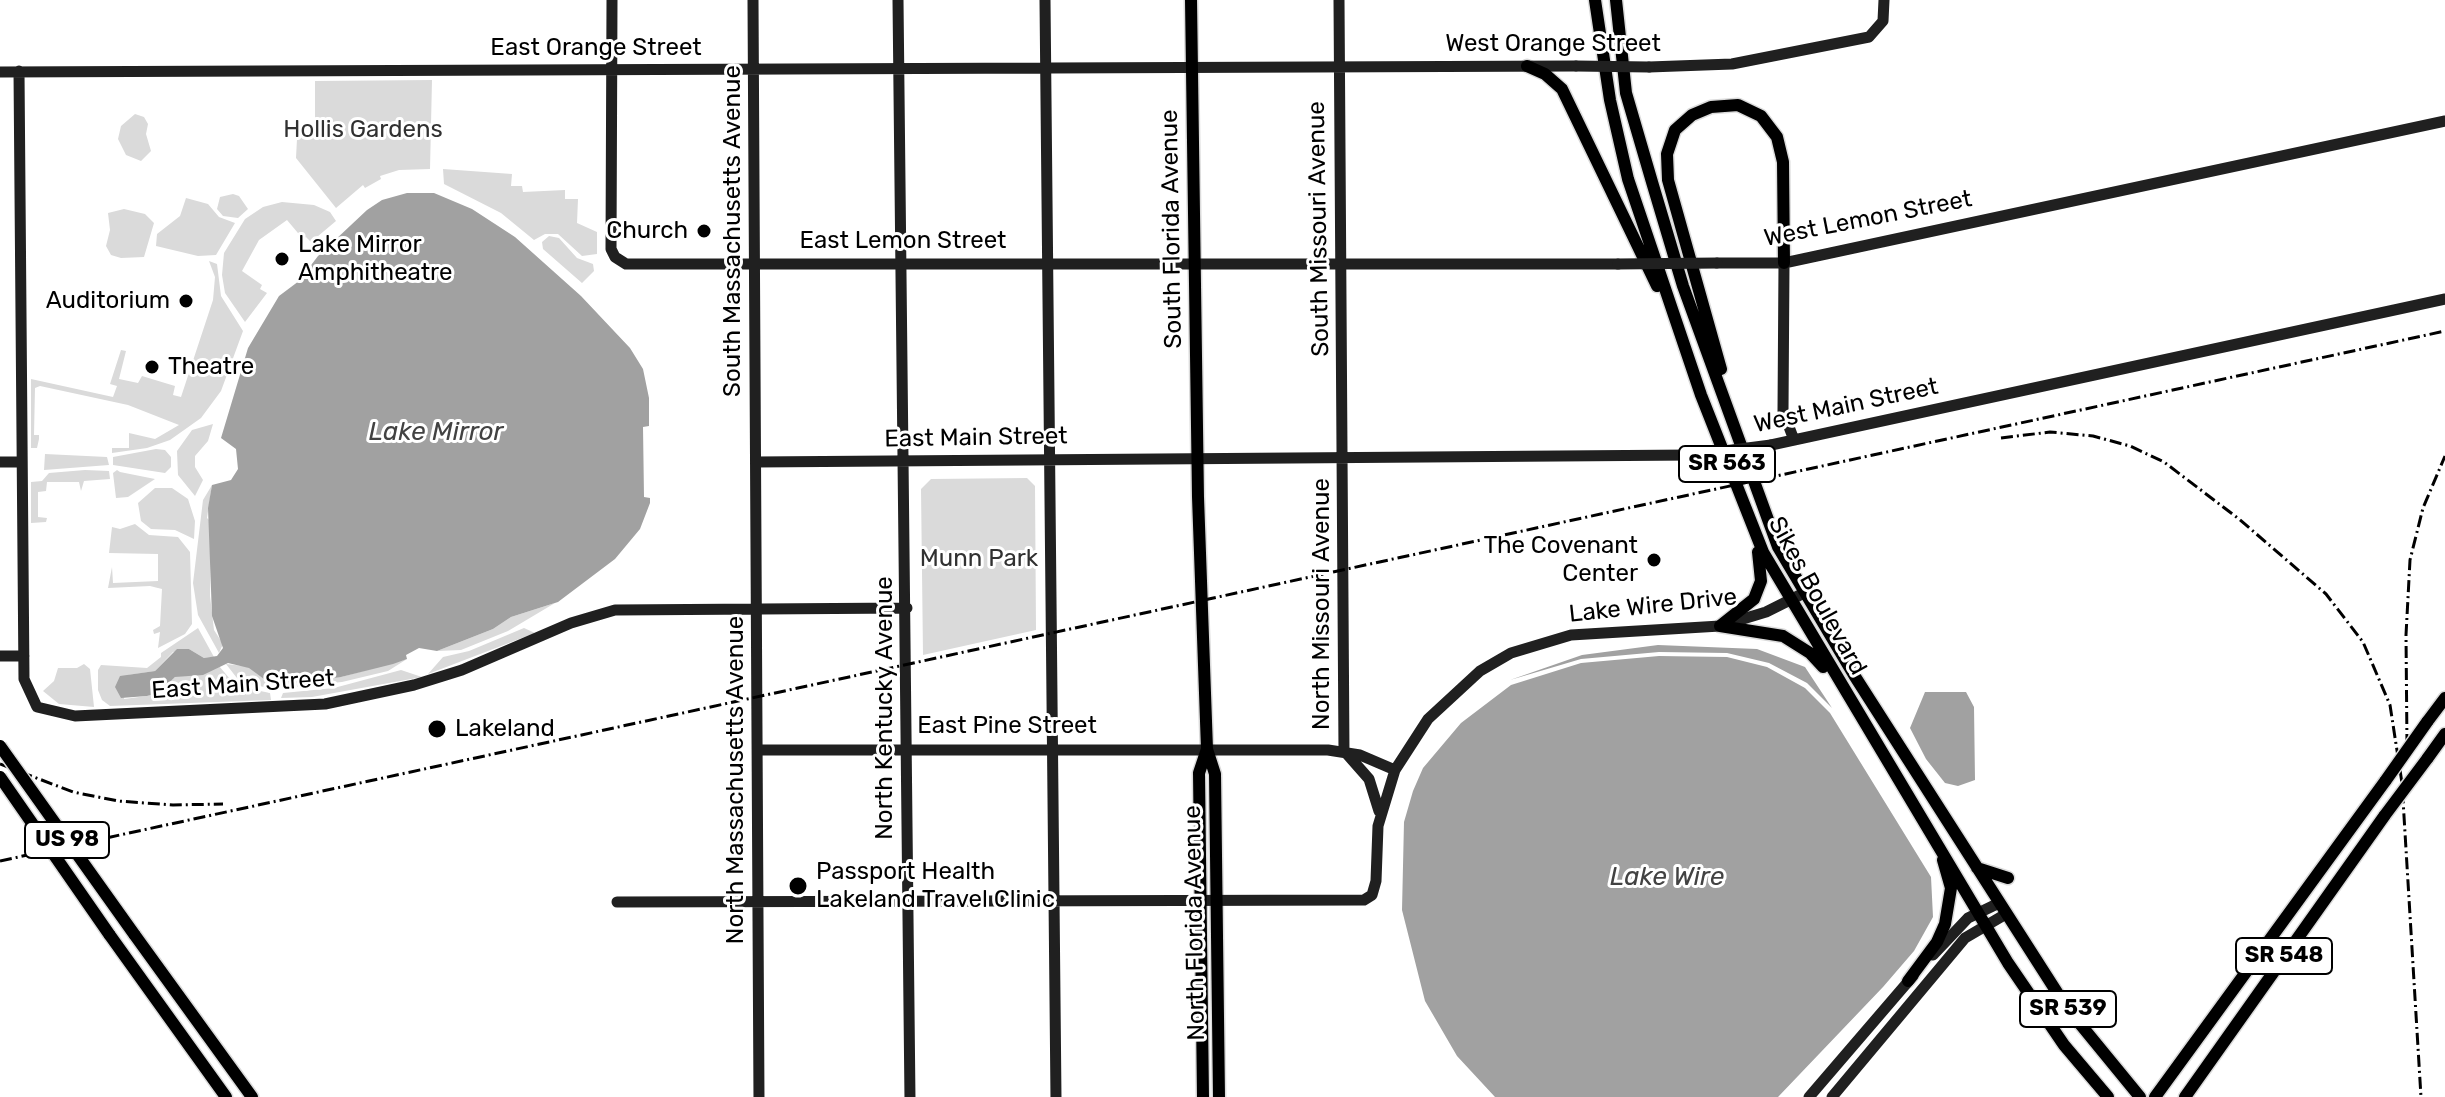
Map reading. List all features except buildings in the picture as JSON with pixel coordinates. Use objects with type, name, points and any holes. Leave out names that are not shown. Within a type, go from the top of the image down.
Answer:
[{"type":"main road","name":"South Florida Avenue","points":[[1191,0],[1197,458]]},
{"type":"main road","name":"Sikes Boulevard","points":[[1595,0],[1610,100],[1628,179],[1677,327],[1755,533],[1789,600],[1984,918]]},
{"type":"main road","name":"Sikes Boulevard","points":[[1616,0],[1626,93],[1683,286],[1778,547],[2002,908]]},
{"type":"main road","points":[[1527,66],[1545,74],[1562,89],[1677,327]]},
{"type":"main road","points":[[1730,413],[1717,351],[1668,180],[1667,154],[1675,130],[1692,115],[1711,107],[1738,105],[1761,116],[1777,137],[1783,162],[1784,263]]},
{"type":"main road","name":"North Florida Avenue","points":[[1197,458],[1207,749],[1215,774],[1219,1097]]},
{"type":"main road","points":[[1720,626],[1754,599],[1761,581],[1755,533]]},
{"type":"main road","points":[[1720,626],[1783,636],[1810,653],[1839,683]]},
{"type":"main road","name":"SR 548","points":[[2155,1097],[2445,698]]},
{"type":"main road","name":"SR 548","points":[[2185,1097],[2445,734]]},
{"type":"main road","name":"US 98","points":[[0,746],[252,1097]]},
{"type":"main road","name":"North Florida Avenue","points":[[1203,1097],[1199,773],[1207,749]]},
{"type":"main road","name":"US 98","points":[[0,777],[226,1097]]},
{"type":"main road","points":[[1908,981],[1937,942],[1950,905],[1948,875],[1932,831]]},
{"type":"main road","points":[[1977,868],[2008,878]]},
{"type":"main road","name":"SR 539","points":[[2002,908],[2067,1008],[2140,1097]]},
{"type":"main road","name":"SR 539","points":[[1984,918],[2064,1045],[2108,1097]]},
{"type":"main road","points":[[1203,1050],[1207,1054],[1212,1097]]},
{"type":"street","points":[[612,0],[612,70]]},
{"type":"street","name":"South Massachusetts Avenue","points":[[753,0],[756,462]]},
{"type":"street","name":"North Kentucky Avenue","points":[[898,0],[910,1097]]},
{"type":"street","points":[[1045,0],[1056,1097]]},
{"type":"street","name":"South Missouri Avenue","points":[[1339,0],[1343,458]]},
{"type":"street","name":"West Orange Street","points":[[1192,67],[1649,67],[1732,64],[1869,37],[1883,21],[1884,0]]},
{"type":"street","name":"East Orange Street","points":[[0,72],[1192,67]]},
{"type":"street","name":"East Lemon Street","points":[[612,70],[611,249],[615,257],[626,264],[1193,262]]},
{"type":"street","name":"East Main Street","points":[[19,71],[24,656],[27,693],[37,707],[75,716],[285,709],[414,685],[462,670],[594,615],[615,610],[907,608]]},
{"type":"street","name":"West Lemon Street","points":[[1193,262],[1342,265],[1784,263],[2445,121]]},
{"type":"street","points":[[1784,263],[1783,411],[1794,440]]},
{"type":"street","name":"West Main Street","points":[[1197,458],[1693,455],[1771,445],[2445,299]]},
{"type":"street","name":"East Main Street","points":[[756,462],[1197,458]]},
{"type":"street","name":"North Missouri Avenue","points":[[1343,458],[1344,751]]},
{"type":"street","points":[[0,462],[22,462]]},
{"type":"street","name":"North Massachusetts Avenue","points":[[756,462],[759,1097]]},
{"type":"street","name":"Lake Wire Drive","points":[[1217,900],[1364,900],[1372,895],[1381,815],[1395,770],[1415,735],[1441,704],[1498,659],[1571,635],[1720,626],[1742,621],[1804,593]]},
{"type":"street","points":[[0,656],[24,656]]},
{"type":"street","name":"East Pine Street","points":[[759,750],[908,747],[1344,751],[1395,770]]},
{"type":"street","points":[[1344,751],[1362,767],[1369,779],[1381,815]]},
{"type":"street","points":[[617,902],[1217,900]]},
{"type":"street","points":[[1832,1097],[1965,938],[1984,918],[2002,908]]},
{"type":"street","points":[[1809,1097],[1908,981],[1968,918],[1984,918]]},
{"type":"green space","name":"Hollis Gardens","points":[[432,80],[430,169],[399,170],[380,176],[381,179],[365,188],[363,185],[336,208],[296,158],[297,139],[315,128],[315,81]]},
{"type":"green space","points":[[135,114],[144,117],[148,124],[146,134],[151,151],[141,161],[126,155],[118,139],[121,126]]},
{"type":"green space","points":[[443,169],[512,174],[511,186],[522,186],[523,192],[565,190],[565,199],[578,199],[577,223],[597,232],[597,254],[582,256],[558,234],[545,234],[534,240],[501,213],[444,184]]},
{"type":"green space","points":[[239,196],[248,209],[238,218],[223,216],[217,209],[220,197]]},
{"type":"green space","points":[[186,198],[208,204],[219,217],[235,223],[216,255],[198,256],[156,246],[157,234],[180,216]]},
{"type":"green space","points":[[282,202],[314,205],[330,212],[336,221],[311,242],[306,237],[303,239],[287,220],[259,240],[242,271],[262,285],[260,289],[267,293],[245,322],[225,293],[222,275],[224,253],[245,219],[263,207]]},
{"type":"green space","points":[[124,209],[145,214],[154,223],[144,257],[121,258],[111,255],[106,246],[110,230],[108,213]]},
{"type":"green space","points":[[549,236],[559,238],[577,258],[593,264],[594,271],[582,283],[543,249],[542,242]]},
{"type":"green space","points":[[209,261],[217,264],[221,296],[243,331],[221,391],[201,418],[170,440],[147,448],[112,453],[112,448],[129,448],[129,433],[155,439],[179,425],[128,405],[40,386],[35,388],[34,435],[39,435],[39,439],[37,448],[31,448],[31,379],[113,397],[117,386],[110,384],[121,350],[126,351],[119,379],[138,383],[142,376],[175,386],[173,395],[181,397],[213,300],[215,277]]},
{"type":"green space","points":[[213,424],[208,441],[195,456],[195,467],[203,480],[195,496],[178,475],[177,451],[192,430]]},
{"type":"green space","points":[[165,450],[171,457],[171,467],[165,473],[113,465],[113,457]]},
{"type":"green space","points":[[45,454],[107,457],[109,465],[44,470]]},
{"type":"green space","points":[[117,470],[155,479],[128,497],[116,498],[113,473]]},
{"type":"green space","points":[[109,471],[110,479],[84,481],[81,491],[79,482],[47,482],[46,491],[38,492],[38,517],[47,518],[46,522],[31,523],[31,482],[42,481],[49,473]]},
{"type":"green space","name":"Munn Park","points":[[1027,478],[1035,486],[1036,630],[923,655],[921,489],[931,479]]},
{"type":"green space","points":[[212,485],[207,518],[211,522],[210,596],[214,630],[223,644],[219,653],[198,615],[193,583],[203,500]]},
{"type":"green space","points":[[155,488],[172,488],[188,499],[195,521],[194,539],[175,530],[151,529],[141,521],[138,503]]},
{"type":"green space","points":[[135,524],[149,535],[178,537],[190,552],[192,624],[185,634],[158,648],[160,632],[154,634],[153,630],[160,626],[162,589],[150,586],[108,588],[112,567],[113,583],[158,581],[158,554],[109,553],[112,527],[120,529]]},
{"type":"green space","points":[[555,603],[508,631],[461,650],[437,651],[493,629],[511,617]]},
{"type":"green space","points":[[198,628],[214,657],[204,658],[189,649],[173,652],[155,671],[128,675],[124,699],[147,696],[164,689],[175,677],[219,666],[236,686],[270,693],[271,700],[110,706],[102,700],[98,690],[101,665],[147,668],[161,657],[161,653]]},
{"type":"green space","points":[[524,628],[535,633],[428,674],[443,657],[469,651]]},
{"type":"green space","points":[[407,659],[388,671],[342,682],[274,689],[240,682],[226,664],[341,677]]},
{"type":"green space","points":[[84,664],[90,669],[94,707],[59,704],[43,691],[54,681],[58,668],[77,668]]},
{"type":"green space","points":[[401,670],[422,677],[312,697],[281,698],[283,693],[334,688]]},
{"type":"water","name":"Lake Mirror","points":[[407,193],[434,193],[472,209],[515,237],[581,296],[630,348],[643,369],[649,398],[649,426],[643,427],[644,497],[650,498],[650,503],[640,529],[615,559],[558,602],[511,617],[493,629],[437,651],[419,648],[406,655],[407,659],[393,664],[341,677],[295,683],[264,679],[249,668],[228,663],[203,675],[175,677],[160,692],[121,698],[115,687],[120,676],[155,671],[177,649],[189,649],[204,658],[217,656],[223,648],[212,616],[208,508],[212,485],[231,480],[238,469],[236,449],[221,438],[248,348],[279,296],[299,281],[318,256],[367,210],[382,200]]},
{"type":"water","points":[[1658,645],[1757,649],[1805,667],[1832,708],[1807,683],[1769,663],[1727,653],[1659,652],[1581,659],[1510,680],[1582,655]]},
{"type":"water","name":"Lake Wire","points":[[1659,656],[1727,657],[1767,667],[1805,688],[1830,713],[1931,877],[1933,917],[1914,951],[1883,987],[1778,1097],[1495,1097],[1457,1056],[1425,1001],[1402,910],[1404,822],[1413,791],[1423,768],[1461,723],[1511,685],[1581,663]]},
{"type":"water","points":[[1925,692],[1966,692],[1974,707],[1975,780],[1958,786],[1945,783],[1926,759],[1910,728]]},
{"type":"railway","points":[[0,861],[2445,331]]},
{"type":"railway","points":[[2001,438],[2050,432],[2093,436],[2130,446],[2164,462],[2239,519],[2326,594],[2363,642],[2390,705],[2402,783],[2421,1097]]},
{"type":"railway","points":[[2407,746],[2406,635],[2410,560],[2423,508],[2445,456]]},
{"type":"railway","points":[[0,764],[73,792],[118,801],[173,805],[223,804]]},
{"type":"place","name":"Church","points":[[704,231]]},
{"type":"place","name":"Lake Mirror Amphitheatre","points":[[282,259]]},
{"type":"place","name":"Auditorium","points":[[186,301]]},
{"type":"place","name":"Theatre","points":[[152,367]]},
{"type":"place","name":"The Covenant Center","points":[[1654,560]]},
{"type":"place","name":"Lakeland","points":[[437,729]]},
{"type":"place","name":"Passport Health Lakeland Travel Clinic","points":[[798,886]]}]
